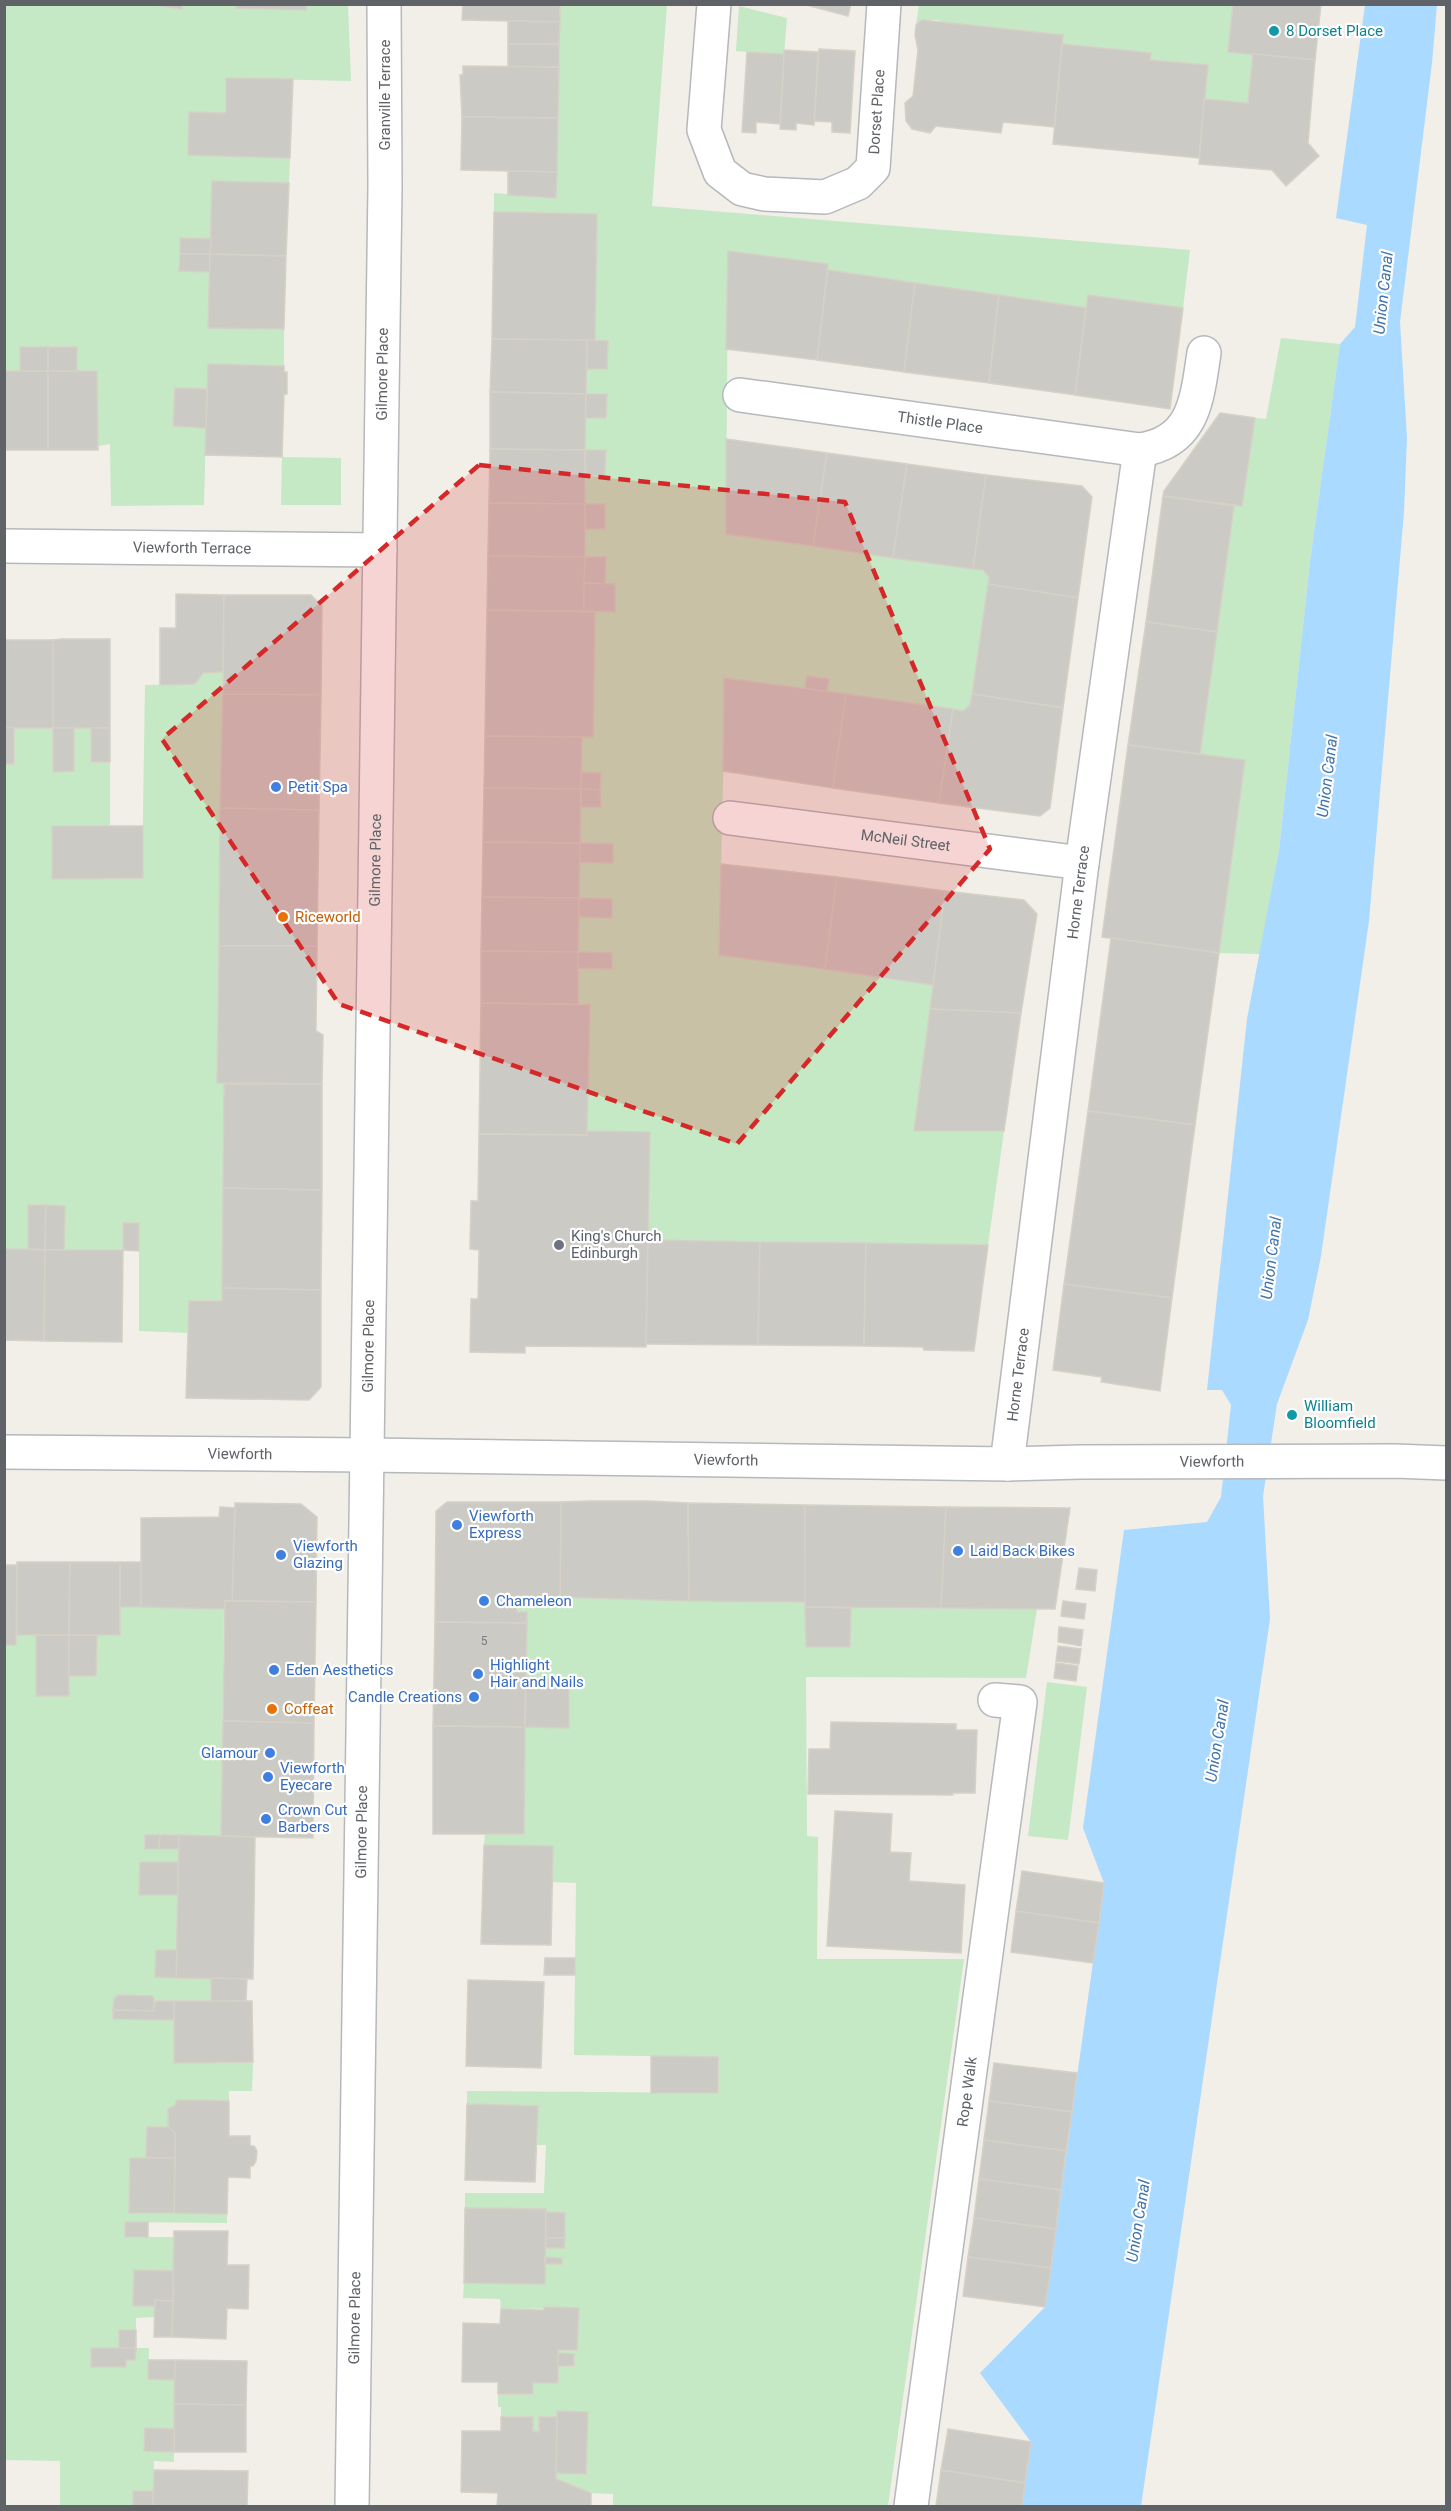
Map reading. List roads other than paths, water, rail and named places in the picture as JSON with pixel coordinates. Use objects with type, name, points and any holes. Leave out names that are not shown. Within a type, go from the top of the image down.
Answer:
[{"type":"street","name":"Granville Terrace","points":[[384,4],[385,186]]},
{"type":"street","name":"Dorset Place","points":[[714,4],[704,130],[720,172],[742,189],[764,194],[825,197],[858,183],[873,168],[884,4]]},
{"type":"street","name":"Gilmore Place","points":[[352,2506],[385,186]]},
{"type":"street","points":[[1140,450],[1162,444],[1186,424],[1196,404],[1204,353]]},
{"type":"street","name":"Thistle Place","points":[[740,395],[1140,450]]},
{"type":"street","name":"Horne Terrace","points":[[1007,1464],[1082,863],[1140,450]]},
{"type":"street","name":"Viewforth Terrace","points":[[4,546],[380,550]]},
{"type":"street","name":"McNeil Street","points":[[730,818],[1082,863]]},
{"type":"street","name":"Viewforth","points":[[4,1452],[1007,1464],[1395,1461],[1446,1463]]},
{"type":"street","name":"Rope Walk","points":[[911,2506],[1020,1702],[995,1700]]},
{"type":"water","name":"Union Canal","points":[[1365,5],[1437,5],[1400,322],[1407,438],[1404,512],[1369,921],[1321,1256],[1308,1320],[1277,1404],[1263,1496],[1270,1619],[1141,2506],[1022,2506],[1031,2442],[980,2373],[1045,2307],[1104,1883],[1083,1828],[1124,1530],[1207,1522],[1221,1497],[1231,1405],[1222,1390],[1207,1390],[1247,1019],[1279,850],[1310,562],[1340,344],[1355,327],[1367,225],[1336,218]]},
{"type":"place","name":"8 Dorset Place","points":[[1274,31]]},
{"type":"place","name":"Petit Spa","points":[[276,787]]},
{"type":"place","name":"Riceworld","points":[[283,917]]},
{"type":"place","name":"King's Church Edinburgh","points":[[559,1245]]},
{"type":"place","name":"William Bloomfield","points":[[1292,1415]]},
{"type":"place","name":"Viewforth Express","points":[[457,1525]]},
{"type":"place","name":"Laid Back Bikes","points":[[958,1551]]},
{"type":"place","name":"Viewforth Glazing","points":[[281,1555]]},
{"type":"place","name":"Chameleon","points":[[484,1601]]},
{"type":"place","name":"Eden Aesthetics","points":[[274,1670]]},
{"type":"place","name":"Highlight Hair and Nails","points":[[478,1674]]},
{"type":"place","name":"Candle Creations","points":[[474,1697]]},
{"type":"place","name":"Coffeat","points":[[272,1709]]},
{"type":"place","name":"Glamour","points":[[270,1753]]},
{"type":"place","name":"Viewforth Eyecare","points":[[268,1777]]},
{"type":"place","name":"Crown Cut Barbers","points":[[266,1819]]}]
